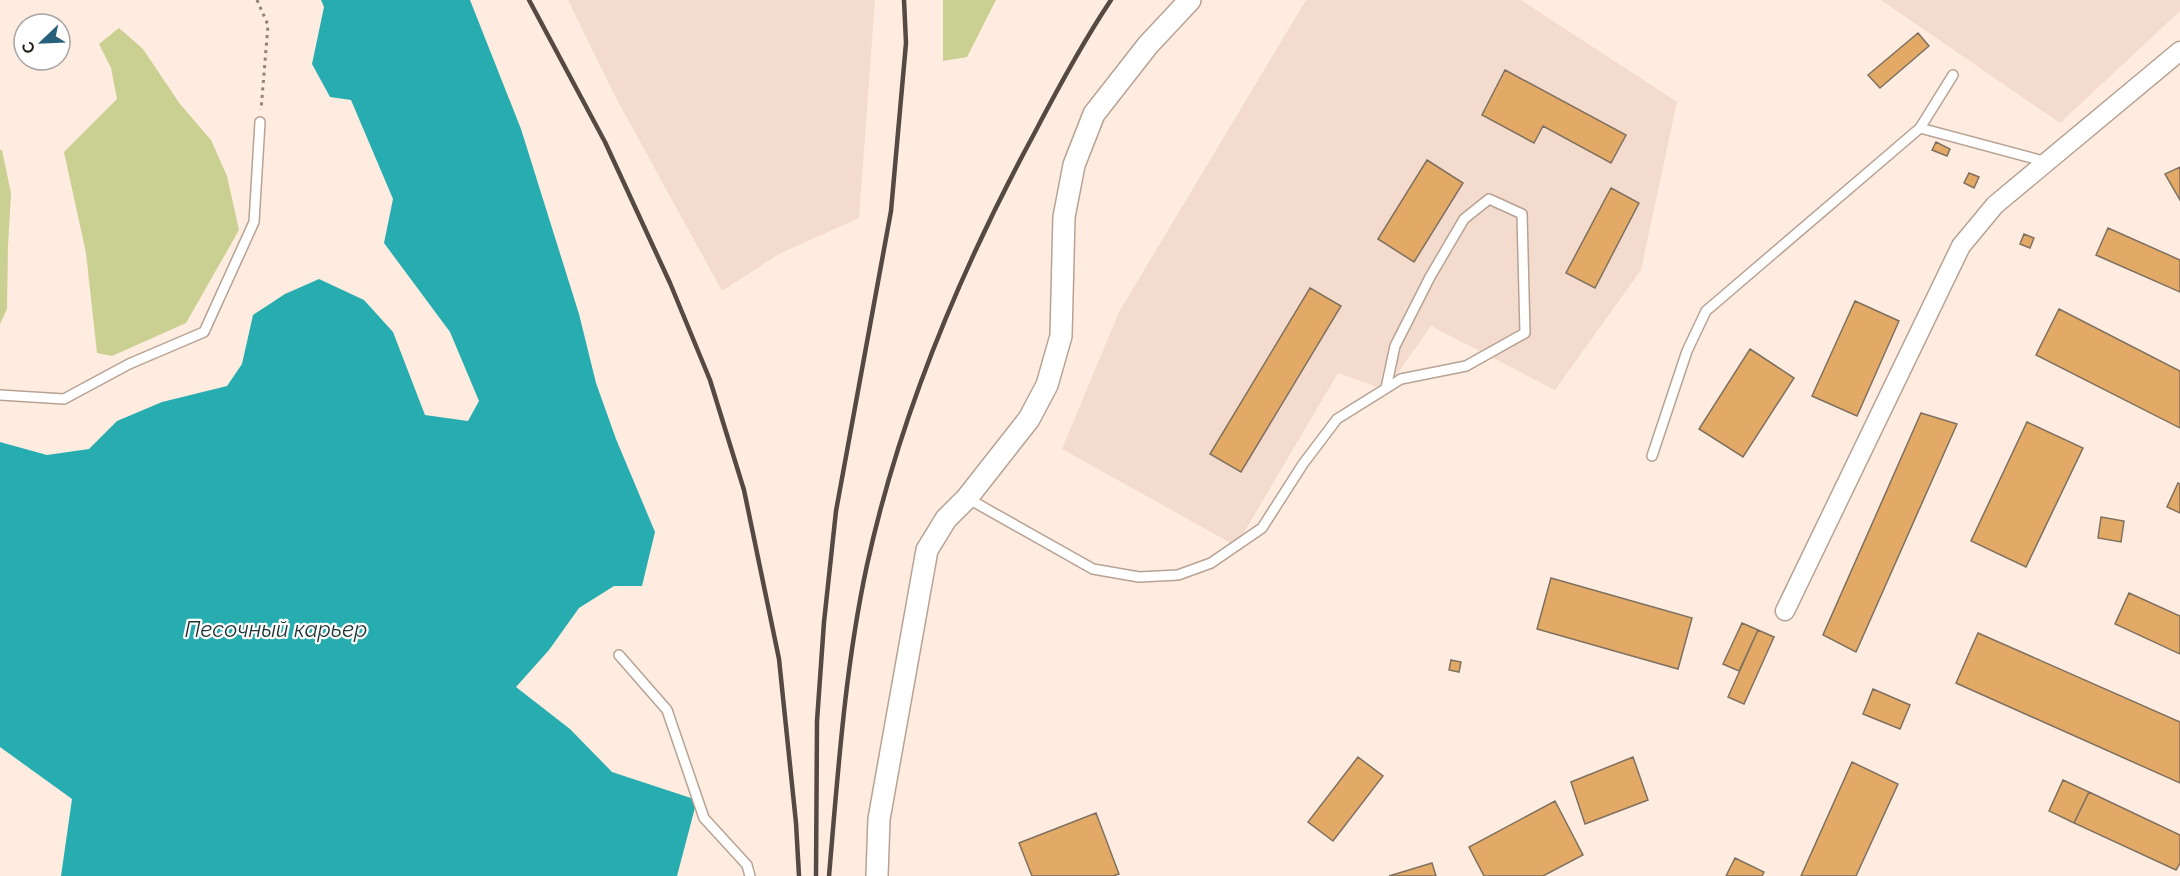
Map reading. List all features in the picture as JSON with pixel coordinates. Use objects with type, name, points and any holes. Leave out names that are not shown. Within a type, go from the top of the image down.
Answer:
[{"type":"street","points":[[877,876],[879,819],[927,550],[946,519],[967,498],[1029,419],[1047,385],[1061,336],[1064,217],[1074,165],[1094,114],[1148,45],[1190,0]]},
{"type":"street","points":[[1785,611],[1961,246],[1995,205],[2180,51]]},
{"type":"lane","points":[[1652,456],[1687,351],[1706,311],[1920,128],[1953,75]]},
{"type":"lane","points":[[0,395],[64,399],[129,364],[204,332],[254,222],[260,122]]},
{"type":"lane","points":[[1920,128],[2047,162]]},
{"type":"lane","points":[[967,498],[1093,569],[1139,577],[1178,575],[1210,563],[1262,528],[1303,464],[1337,419],[1401,379],[1466,366],[1525,333],[1522,214],[1489,199],[1464,219],[1430,277],[1395,346],[1386,388]]},
{"type":"lane","points":[[619,655],[667,710],[704,818],[747,865],[750,876]]},
{"type":"path","points":[[257,0],[268,25],[260,122]]},
{"type":"shaded area","points":[[568,0],[875,0],[859,218],[779,254],[722,291],[616,98]]},
{"type":"shaded area","points":[[1306,0],[1521,0],[1677,102],[1641,270],[1555,390],[1431,326],[1386,390],[1338,373],[1236,546],[1062,449],[1119,312]]},
{"type":"shaded area","points":[[1881,0],[2180,0],[2180,11],[2060,123]]},
{"type":"green space","points":[[943,0],[996,0],[967,57],[943,61]]},
{"type":"green space","points":[[119,28],[143,49],[180,104],[211,140],[227,176],[239,230],[186,323],[112,356],[97,353],[86,253],[64,152],[117,99],[111,68],[99,44]]},
{"type":"green space","points":[[0,150],[2,150],[11,193],[7,309],[0,324]]},
{"type":"water","name":"Песочный карьер","points":[[321,0],[470,0],[521,129],[579,314],[596,383],[616,439],[655,532],[642,586],[614,586],[579,608],[549,650],[516,687],[570,729],[612,772],[697,800],[677,876],[61,876],[72,799],[0,747],[0,442],[47,455],[89,449],[117,421],[162,402],[227,386],[242,364],[253,315],[285,294],[319,279],[364,300],[393,332],[425,415],[468,421],[479,401],[450,332],[384,243],[393,199],[351,100],[330,97],[312,64],[324,7]]},
{"type":"building","points":[[1918,33],[1929,46],[1880,88],[1868,75]]},
{"type":"building","points":[[1505,70],[1626,135],[1611,163],[1543,126],[1534,143],[1482,115]]},
{"type":"building","points":[[1936,142],[1950,149],[1947,156],[1932,150]]},
{"type":"building","points":[[1427,160],[1463,183],[1414,262],[1378,239]]},
{"type":"building","points":[[2180,167],[2180,200],[2165,174]]},
{"type":"building","points":[[1969,173],[1979,177],[1974,188],[1964,183]]},
{"type":"building","points":[[1611,188],[1639,203],[1595,288],[1566,273]]},
{"type":"building","points":[[2108,228],[2180,260],[2180,292],[2096,255]]},
{"type":"building","points":[[2024,234],[2034,238],[2030,248],[2020,244]]},
{"type":"building","points":[[1310,288],[1341,306],[1241,472],[1210,454]]},
{"type":"building","points":[[1855,301],[1899,321],[1857,416],[1812,396]]},
{"type":"building","points":[[2059,309],[2180,371],[2180,428],[2036,355]]},
{"type":"building","points":[[1750,349],[1794,378],[1743,457],[1699,429]]},
{"type":"building","points":[[1921,413],[1957,424],[1856,652],[1823,635]]},
{"type":"building","points":[[2027,422],[2083,448],[2026,567],[1971,541]]},
{"type":"building","points":[[2178,483],[2180,484],[2180,513],[2167,507]]},
{"type":"building","points":[[2101,517],[2124,521],[2121,542],[2098,538]]},
{"type":"building","points":[[1551,578],[1692,618],[1678,669],[1537,629]]},
{"type":"building","points":[[2129,593],[2180,616],[2180,654],[2115,624]]},
{"type":"building","points":[[1742,623],[1758,630],[1739,671],[1723,664]]},
{"type":"building","points":[[1758,630],[1774,637],[1744,704],[1728,697]]},
{"type":"building","points":[[1978,633],[2180,722],[2180,783],[1956,683]]},
{"type":"building","points":[[1451,660],[1461,662],[1459,672],[1449,670]]},
{"type":"building","points":[[1873,689],[1910,705],[1900,729],[1863,714]]},
{"type":"building","points":[[1358,757],[1383,776],[1333,841],[1308,822]]},
{"type":"building","points":[[1633,757],[1648,800],[1585,824],[1571,782]]},
{"type":"building","points":[[1852,762],[1898,784],[1856,876],[1801,876]]},
{"type":"building","points":[[2063,780],[2089,792],[2074,823],[2049,811]]},
{"type":"building","points":[[2089,792],[2180,835],[2180,863],[2176,870],[2074,823]]},
{"type":"building","points":[[1555,801],[1583,855],[1543,876],[1484,876],[1469,847]]},
{"type":"building","points":[[1096,813],[1119,874],[1113,876],[1032,876],[1019,843]]},
{"type":"building","points":[[1735,858],[1764,872],[1762,876],[1726,876]]},
{"type":"building","points":[[1432,863],[1436,876],[1389,876]]},
{"type":"railway","points":[[529,0],[605,142],[670,283],[710,380],[744,490],[779,659],[796,823],[799,876]]},
{"type":"railway","points":[[816,876],[817,721],[824,622],[836,511],[891,211],[906,43],[904,0]]},
{"type":"railway","points":[[829,876],[843,720],[859,603],[897,453],[936,344],[982,237],[1061,83],[1111,0]]}]
